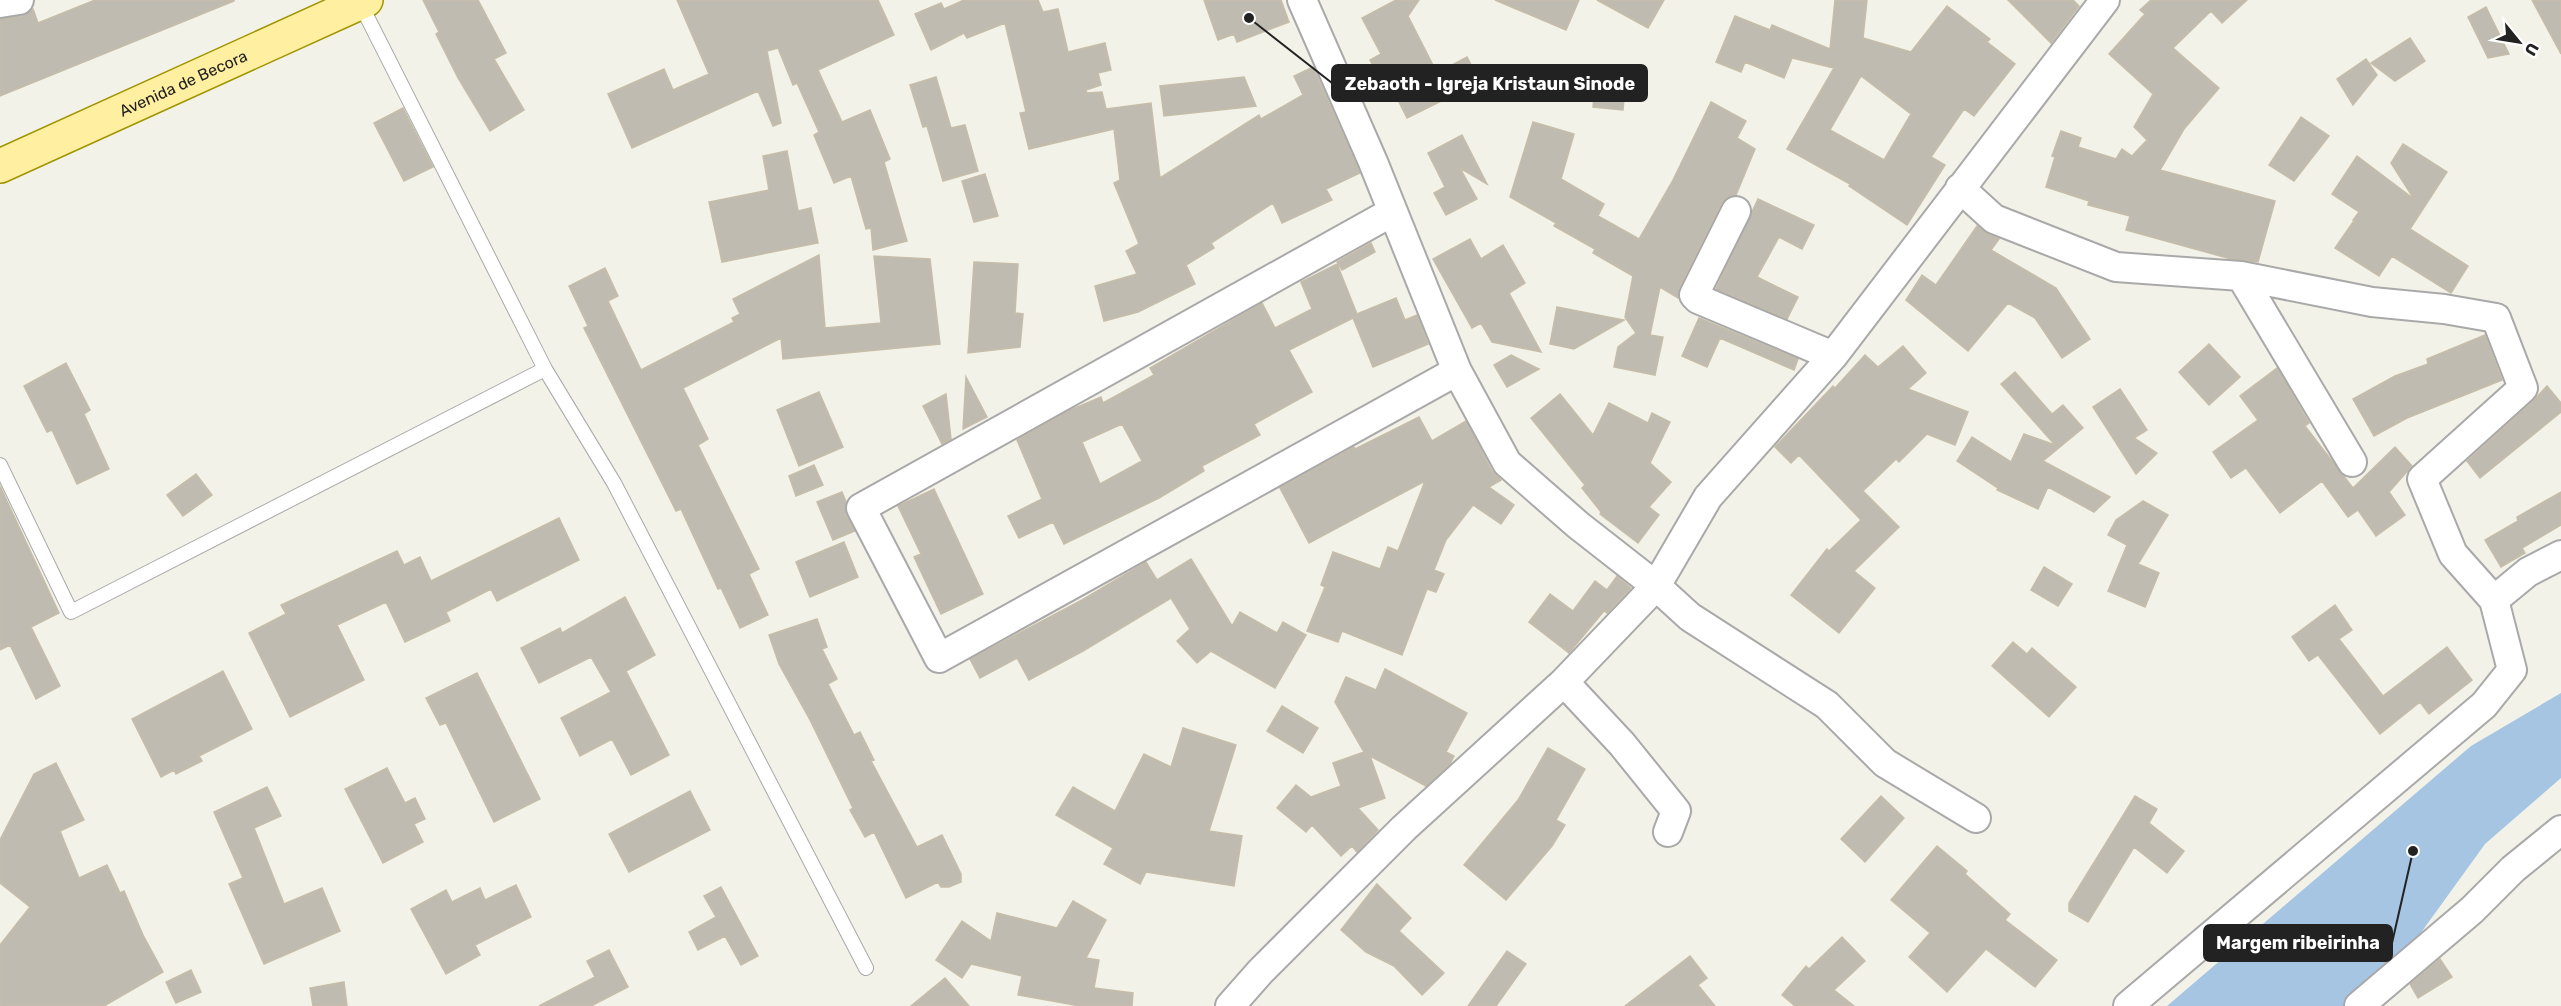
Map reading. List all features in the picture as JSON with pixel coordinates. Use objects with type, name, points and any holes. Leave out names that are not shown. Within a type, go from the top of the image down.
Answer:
[{"type":"main road","name":"Avenida de Becora","points":[[0,166],[363,2]]},
{"type":"street","points":[[0,3],[19,0]]},
{"type":"street","points":[[1302,0],[1373,162],[1457,370],[1507,464],[1578,525],[1656,586],[1689,617],[1827,705],[1885,763],[1976,819]]},
{"type":"street","points":[[1230,1006],[1260,972],[1404,828],[1564,682],[1656,586],[1708,497],[1833,356],[2105,0]]},
{"type":"street","points":[[1960,189],[1994,219],[2116,267],[2241,276],[2372,302],[2444,309],[2496,318],[2523,388],[2422,479],[2453,554],[2494,600],[2512,670],[2484,705],[2128,1006]]},
{"type":"street","points":[[1736,211],[1694,295],[1698,299],[1833,356]]},
{"type":"street","points":[[1392,212],[861,508],[939,658],[1457,370]]},
{"type":"street","points":[[2241,276],[2352,462]]},
{"type":"street","points":[[2494,600],[2528,572],[2561,555]]},
{"type":"street","points":[[1564,682],[1622,744],[1676,811],[1668,832]]},
{"type":"street","points":[[2359,1006],[2472,910],[2513,869],[2561,830]]},
{"type":"lane","points":[[363,2],[545,369],[614,483],[866,968]]},
{"type":"lane","points":[[0,465],[70,612],[545,369]]},
{"type":"water","points":[[2561,693],[2561,778],[2485,844],[2420,934],[2347,1006],[2167,1006],[2471,746]]},
{"type":"building","points":[[95,0],[234,1],[0,96],[0,19],[22,16],[33,9],[38,23]]},
{"type":"building","points":[[423,0],[478,0],[506,53],[494,59],[524,110],[490,131],[458,78],[436,34],[439,32]]},
{"type":"building","points":[[677,0],[878,0],[894,35],[818,70],[842,122],[870,110],[890,159],[884,162],[907,241],[873,250],[871,228],[866,229],[851,176],[834,183],[814,135],[819,132],[797,83],[793,85],[778,48],[767,51],[781,123],[773,126],[758,91],[632,148],[608,94],[664,69],[673,90],[709,74]]},
{"type":"building","points":[[964,0],[1038,0],[1043,12],[1058,9],[1068,52],[1105,43],[1111,70],[1098,73],[1101,85],[1086,90],[1087,93],[1102,92],[1106,109],[1151,103],[1160,178],[1259,115],[1261,119],[1303,95],[1294,76],[1313,67],[1360,173],[1326,189],[1332,200],[1282,223],[1273,203],[1211,243],[1214,248],[1186,265],[1195,284],[1138,312],[1104,321],[1095,286],[1137,274],[1126,251],[1139,244],[1114,183],[1120,180],[1114,129],[1029,149],[1020,113],[1026,112],[1005,23],[967,38],[964,33],[931,50],[915,14],[941,3],[944,9]]},
{"type":"building","points":[[1204,0],[1281,0],[1289,22],[1237,42],[1234,34],[1218,40]]},
{"type":"building","points":[[1396,0],[1419,0],[1408,16],[1437,73],[1467,57],[1480,82],[1407,118],[1389,82],[1383,85],[1370,60],[1381,54],[1362,18]]},
{"type":"building","points":[[1495,0],[1579,0],[1566,30]]},
{"type":"building","points":[[1597,0],[1664,0],[1648,28]]},
{"type":"building","points":[[1835,0],[1867,0],[1863,38],[1911,52],[1947,6],[1990,39],[1987,42],[2015,64],[1974,116],[1964,109],[1931,157],[1945,165],[1907,225],[1849,186],[1850,184],[1787,149],[1834,68],[1792,58],[1784,78],[1745,62],[1741,72],[1716,62],[1735,16],[1770,30],[1772,25],[1830,49]],"holes":[[[1861,76],[1911,114],[1884,160],[1830,130]]]},
{"type":"building","points":[[2008,0],[2073,0],[2079,6],[2051,43]]},
{"type":"building","points":[[2151,0],[2247,0],[2222,23],[2211,11],[2173,48],[2219,88],[2184,129],[2160,170],[2275,201],[2258,262],[2231,259],[2126,230],[2130,216],[2088,205],[2089,201],[2046,187],[2055,157],[2052,156],[2061,131],[2081,138],[2078,147],[2116,159],[2122,149],[2132,156],[2147,140],[2134,127],[2153,94],[2109,54],[2145,14],[2140,10]]},
{"type":"building","points":[[2532,0],[2561,0],[2561,54]]},
{"type":"building","points":[[2486,7],[2509,54],[2488,58],[2468,17]]},
{"type":"building","points":[[2410,38],[2425,61],[2395,81],[2371,63]]},
{"type":"building","points":[[2366,59],[2377,75],[2353,105],[2337,79]]},
{"type":"building","points":[[1596,75],[1626,77],[1623,110],[1593,107]]},
{"type":"building","points":[[936,77],[951,128],[965,125],[978,171],[943,181],[927,126],[923,127],[910,85]]},
{"type":"building","points":[[1244,77],[1256,106],[1164,116],[1160,86]]},
{"type":"building","points":[[1711,102],[1746,121],[1737,138],[1755,149],[1736,195],[1727,197],[1721,204],[1679,288],[1678,298],[1660,287],[1650,335],[1663,337],[1655,375],[1614,367],[1618,347],[1636,333],[1625,317],[1633,276],[1593,253],[1595,249],[1554,226],[1556,223],[1510,197],[1533,122],[1574,134],[1561,179],[1604,204],[1598,216],[1639,239],[1673,180]]},
{"type":"building","points":[[403,108],[433,167],[404,181],[374,123]]},
{"type":"building","points":[[2301,117],[2329,136],[2294,181],[2269,165]]},
{"type":"building","points":[[1462,135],[1487,184],[1460,168],[1477,199],[1446,215],[1434,193],[1445,187],[1428,153]]},
{"type":"building","points":[[2403,144],[2447,172],[2410,229],[2468,266],[2451,293],[2392,256],[2379,276],[2335,248],[2353,222],[2357,223],[2353,220],[2359,212],[2332,194],[2357,156],[2414,199],[2391,163]]},
{"type":"building","points":[[787,151],[798,211],[811,208],[818,243],[722,262],[709,202],[769,190],[763,156]]},
{"type":"building","points":[[985,174],[998,216],[974,222],[962,181]]},
{"type":"building","points":[[1758,199],[1814,225],[1802,249],[1779,237],[1757,277],[1798,297],[1787,319],[1716,289]]},
{"type":"building","points":[[1977,226],[1999,239],[1991,250],[2056,288],[2090,339],[2062,358],[2035,318],[2008,303],[1968,351],[1906,300],[1922,275],[1936,285]]},
{"type":"building","points":[[1470,239],[1481,259],[1503,245],[1525,283],[1509,293],[1541,352],[1492,342],[1481,323],[1472,328],[1433,259]]},
{"type":"building","points":[[1371,243],[1375,252],[1342,270],[1337,262]]},
{"type":"building","points":[[819,255],[825,328],[881,323],[874,256],[930,259],[940,344],[783,359],[781,338],[683,388],[708,439],[698,445],[759,569],[749,574],[768,615],[740,628],[721,588],[718,589],[681,509],[676,511],[584,328],[588,326],[569,286],[605,268],[618,296],[608,301],[641,370],[734,322],[732,318],[740,314],[733,299]]},
{"type":"building","points":[[974,262],[1018,264],[1015,313],[1023,314],[1020,347],[968,353]]},
{"type":"building","points":[[1337,264],[1357,314],[1396,298],[1405,320],[1417,315],[1428,344],[1373,367],[1353,318],[1289,350],[1312,392],[1254,424],[1260,435],[1202,466],[1204,471],[1159,498],[1064,544],[1053,522],[1019,538],[1008,516],[1042,499],[1017,440],[1068,411],[1101,397],[1103,403],[1154,375],[1150,368],[1262,303],[1275,328],[1312,309],[1301,282]],"holes":[[[1122,424],[1142,461],[1100,484],[1082,442]]]},
{"type":"building","points":[[1557,307],[1624,320],[1574,349],[1550,344]]},
{"type":"building","points":[[1699,318],[1798,359],[1794,370],[1720,338],[1707,367],[1682,356]]},
{"type":"building","points":[[2485,335],[2502,380],[2407,418],[2374,436],[2353,399],[2395,376],[2428,364],[2427,359]]},
{"type":"building","points":[[2209,344],[2240,377],[2209,405],[2179,372]]},
{"type":"building","points":[[1903,346],[1926,373],[1908,389],[1968,412],[1955,445],[1927,434],[1899,462],[1896,459],[1863,491],[1899,527],[1854,571],[1875,588],[1839,633],[1791,595],[1827,549],[1829,551],[1861,520],[1799,455],[1791,463],[1775,447],[1865,355],[1878,367]]},
{"type":"building","points":[[1511,355],[1539,369],[1507,387],[1494,365]]},
{"type":"building","points":[[66,363],[90,410],[84,414],[109,469],[77,484],[52,430],[47,432],[24,386]]},
{"type":"building","points":[[2277,368],[2309,423],[2305,426],[2353,488],[2395,447],[2412,466],[2389,492],[2405,515],[2376,536],[2358,510],[2348,517],[2322,481],[2280,513],[2246,468],[2231,478],[2213,452],[2258,420],[2240,396]]},
{"type":"building","points":[[2015,372],[2052,414],[2063,405],[2083,428],[2043,461],[2110,497],[2094,512],[2048,487],[2038,509],[1997,490],[1998,488],[1957,461],[1972,437],[2011,462],[2024,434],[2055,445],[2001,384]]},
{"type":"building","points":[[966,377],[987,417],[963,429]]},
{"type":"building","points":[[2547,386],[2561,403],[2561,412],[2480,478],[2467,461]]},
{"type":"building","points":[[2120,389],[2147,430],[2134,438],[2157,453],[2136,474],[2093,407]]},
{"type":"building","points":[[819,392],[843,447],[799,466],[777,410]]},
{"type":"building","points":[[946,394],[951,439],[942,444],[923,406]]},
{"type":"building","points":[[1560,394],[1593,435],[1609,403],[1648,423],[1652,413],[1670,422],[1650,463],[1671,482],[1649,507],[1659,515],[1638,543],[1600,514],[1601,512],[1582,488],[1585,485],[1531,418]]},
{"type":"building","points":[[1419,417],[1432,441],[1466,421],[1492,471],[1501,480],[1489,487],[1514,505],[1501,524],[1473,505],[1446,540],[1434,570],[1444,574],[1436,592],[1427,589],[1402,655],[1342,631],[1338,642],[1307,631],[1325,587],[1321,585],[1333,552],[1380,569],[1388,547],[1398,551],[1425,481],[1309,543],[1280,488],[1354,447],[1355,449]]},
{"type":"building","points":[[814,465],[823,485],[796,496],[789,476]]},
{"type":"building","points":[[196,474],[212,495],[183,516],[167,495]]},
{"type":"building","points":[[0,486],[59,613],[31,627],[60,686],[36,699],[10,645],[0,650]]},
{"type":"building","points":[[934,489],[983,594],[941,614],[914,557],[921,554],[898,506]]},
{"type":"building","points":[[842,492],[846,502],[846,515],[855,531],[833,540],[817,502]]},
{"type":"building","points":[[2561,492],[2561,525],[2522,548],[2525,553],[2501,567],[2485,540],[2518,521],[2517,517]]},
{"type":"building","points":[[2143,501],[2168,515],[2138,564],[2159,573],[2145,607],[2108,591],[2127,545],[2108,535],[2116,520]]},
{"type":"building","points":[[559,518],[579,560],[497,601],[491,589],[446,612],[450,621],[405,642],[386,602],[337,625],[364,680],[290,717],[249,633],[286,614],[281,605],[397,551],[404,565],[420,557],[431,581]]},
{"type":"building","points":[[844,542],[858,577],[810,597],[796,562]]},
{"type":"building","points":[[1191,559],[1232,626],[1240,612],[1277,633],[1283,622],[1306,635],[1275,688],[1211,651],[1197,663],[1177,641],[1190,629],[1171,598],[1083,651],[1029,680],[1017,658],[980,678],[970,659],[1082,600],[1146,562],[1157,580]]},
{"type":"building","points":[[2044,567],[2072,584],[2058,606],[2031,590]]},
{"type":"building","points":[[1617,576],[1631,588],[1607,613],[1604,611],[1569,653],[1529,622],[1550,594],[1573,611],[1595,581],[1607,590]]},
{"type":"building","points":[[625,597],[655,655],[626,671],[669,755],[631,775],[612,739],[580,756],[561,718],[611,692],[591,657],[539,683],[521,648],[560,628],[562,633]]},
{"type":"building","points":[[2335,605],[2352,630],[2339,639],[2383,696],[2447,647],[2472,680],[2429,714],[2420,702],[2380,734],[2318,655],[2309,661],[2292,637]]},
{"type":"building","points":[[817,619],[827,647],[822,649],[837,679],[828,684],[854,735],[860,732],[874,760],[871,761],[917,847],[942,835],[961,874],[961,882],[949,887],[941,887],[938,882],[906,898],[874,832],[865,837],[850,810],[853,808],[810,720],[779,664],[769,635]]},
{"type":"building","points":[[2013,642],[2027,654],[2032,648],[2076,687],[2049,717],[1992,666]]},
{"type":"building","points":[[1385,669],[1467,713],[1446,752],[1454,756],[1450,764],[1426,786],[1370,756],[1385,798],[1358,808],[1378,830],[1357,852],[1352,846],[1341,856],[1312,825],[1306,832],[1277,808],[1296,785],[1311,797],[1341,786],[1333,763],[1364,752],[1335,702],[1346,677],[1376,690]]},
{"type":"building","points":[[223,671],[252,729],[199,756],[202,761],[176,774],[174,770],[161,777],[132,719]]},
{"type":"building","points":[[477,673],[540,799],[494,822],[446,723],[440,725],[426,698]]},
{"type":"building","points":[[1282,706],[1318,728],[1303,753],[1267,731]]},
{"type":"building","points":[[1183,728],[1236,745],[1209,831],[1242,836],[1234,886],[1146,872],[1140,884],[1104,864],[1113,848],[1056,815],[1073,787],[1115,811],[1144,754],[1171,767]]},
{"type":"building","points":[[1548,748],[1585,769],[1556,820],[1565,825],[1552,846],[1506,900],[1464,865],[1518,800]]},
{"type":"building","points":[[56,763],[84,820],[60,831],[79,878],[107,865],[120,893],[124,891],[143,935],[163,972],[104,1006],[0,1006],[0,945],[30,907],[0,883],[0,840],[34,774]]},
{"type":"building","points":[[387,768],[405,803],[415,798],[425,819],[414,824],[423,842],[383,863],[345,789]]},
{"type":"building","points":[[267,787],[281,816],[254,828],[284,904],[322,888],[340,931],[264,964],[229,884],[243,878],[214,812]]},
{"type":"building","points":[[690,791],[710,830],[629,872],[609,834]]},
{"type":"building","points":[[1881,796],[1904,818],[1865,862],[1841,839]]},
{"type":"building","points":[[2135,796],[2157,809],[2149,823],[2184,851],[2167,873],[2134,847],[2088,922],[2069,911],[2069,903]]},
{"type":"building","points":[[1937,846],[1967,871],[1965,874],[2010,914],[2005,920],[2057,960],[2035,987],[1986,949],[1947,992],[1909,957],[1930,933],[1891,900]]},
{"type":"building","points":[[1377,884],[1411,918],[1399,931],[1444,973],[1422,995],[1394,966],[1366,952],[1341,930]]},
{"type":"building","points":[[516,885],[531,917],[475,945],[480,955],[446,974],[411,909],[446,890],[452,902],[480,888],[485,900]]},
{"type":"building","points":[[721,887],[758,956],[741,965],[725,936],[698,950],[689,932],[716,917],[704,896]]},
{"type":"building","points":[[1073,901],[1106,920],[1086,958],[1099,960],[1094,988],[1133,993],[1132,1006],[1080,1006],[1018,995],[1022,976],[971,964],[962,978],[936,960],[962,921],[991,941],[997,913],[1057,928]]},
{"type":"building","points":[[1842,937],[1865,961],[1834,990],[1854,1006],[1795,1006],[1782,995],[1806,966],[1809,969]]},
{"type":"building","points":[[609,950],[628,987],[591,1006],[539,1006],[595,977],[587,961]]},
{"type":"building","points":[[1507,951],[1526,964],[1496,1006],[1468,1006]]},
{"type":"building","points":[[1690,956],[1707,978],[1698,985],[1715,1006],[1625,1006]]},
{"type":"building","points":[[2440,959],[2452,977],[2418,998],[2410,984]]},
{"type":"building","points":[[191,970],[201,992],[176,1003],[166,982]]},
{"type":"building","points":[[945,978],[969,1006],[911,1006]]},
{"type":"building","points":[[344,982],[347,1006],[313,1006],[310,988]]},
{"type":"place","name":"Zebaoth - Igreja Kristaun Sinode","points":[[1249,18]]},
{"type":"place","name":"Margem ribeirinha","points":[[2413,851]]}]
